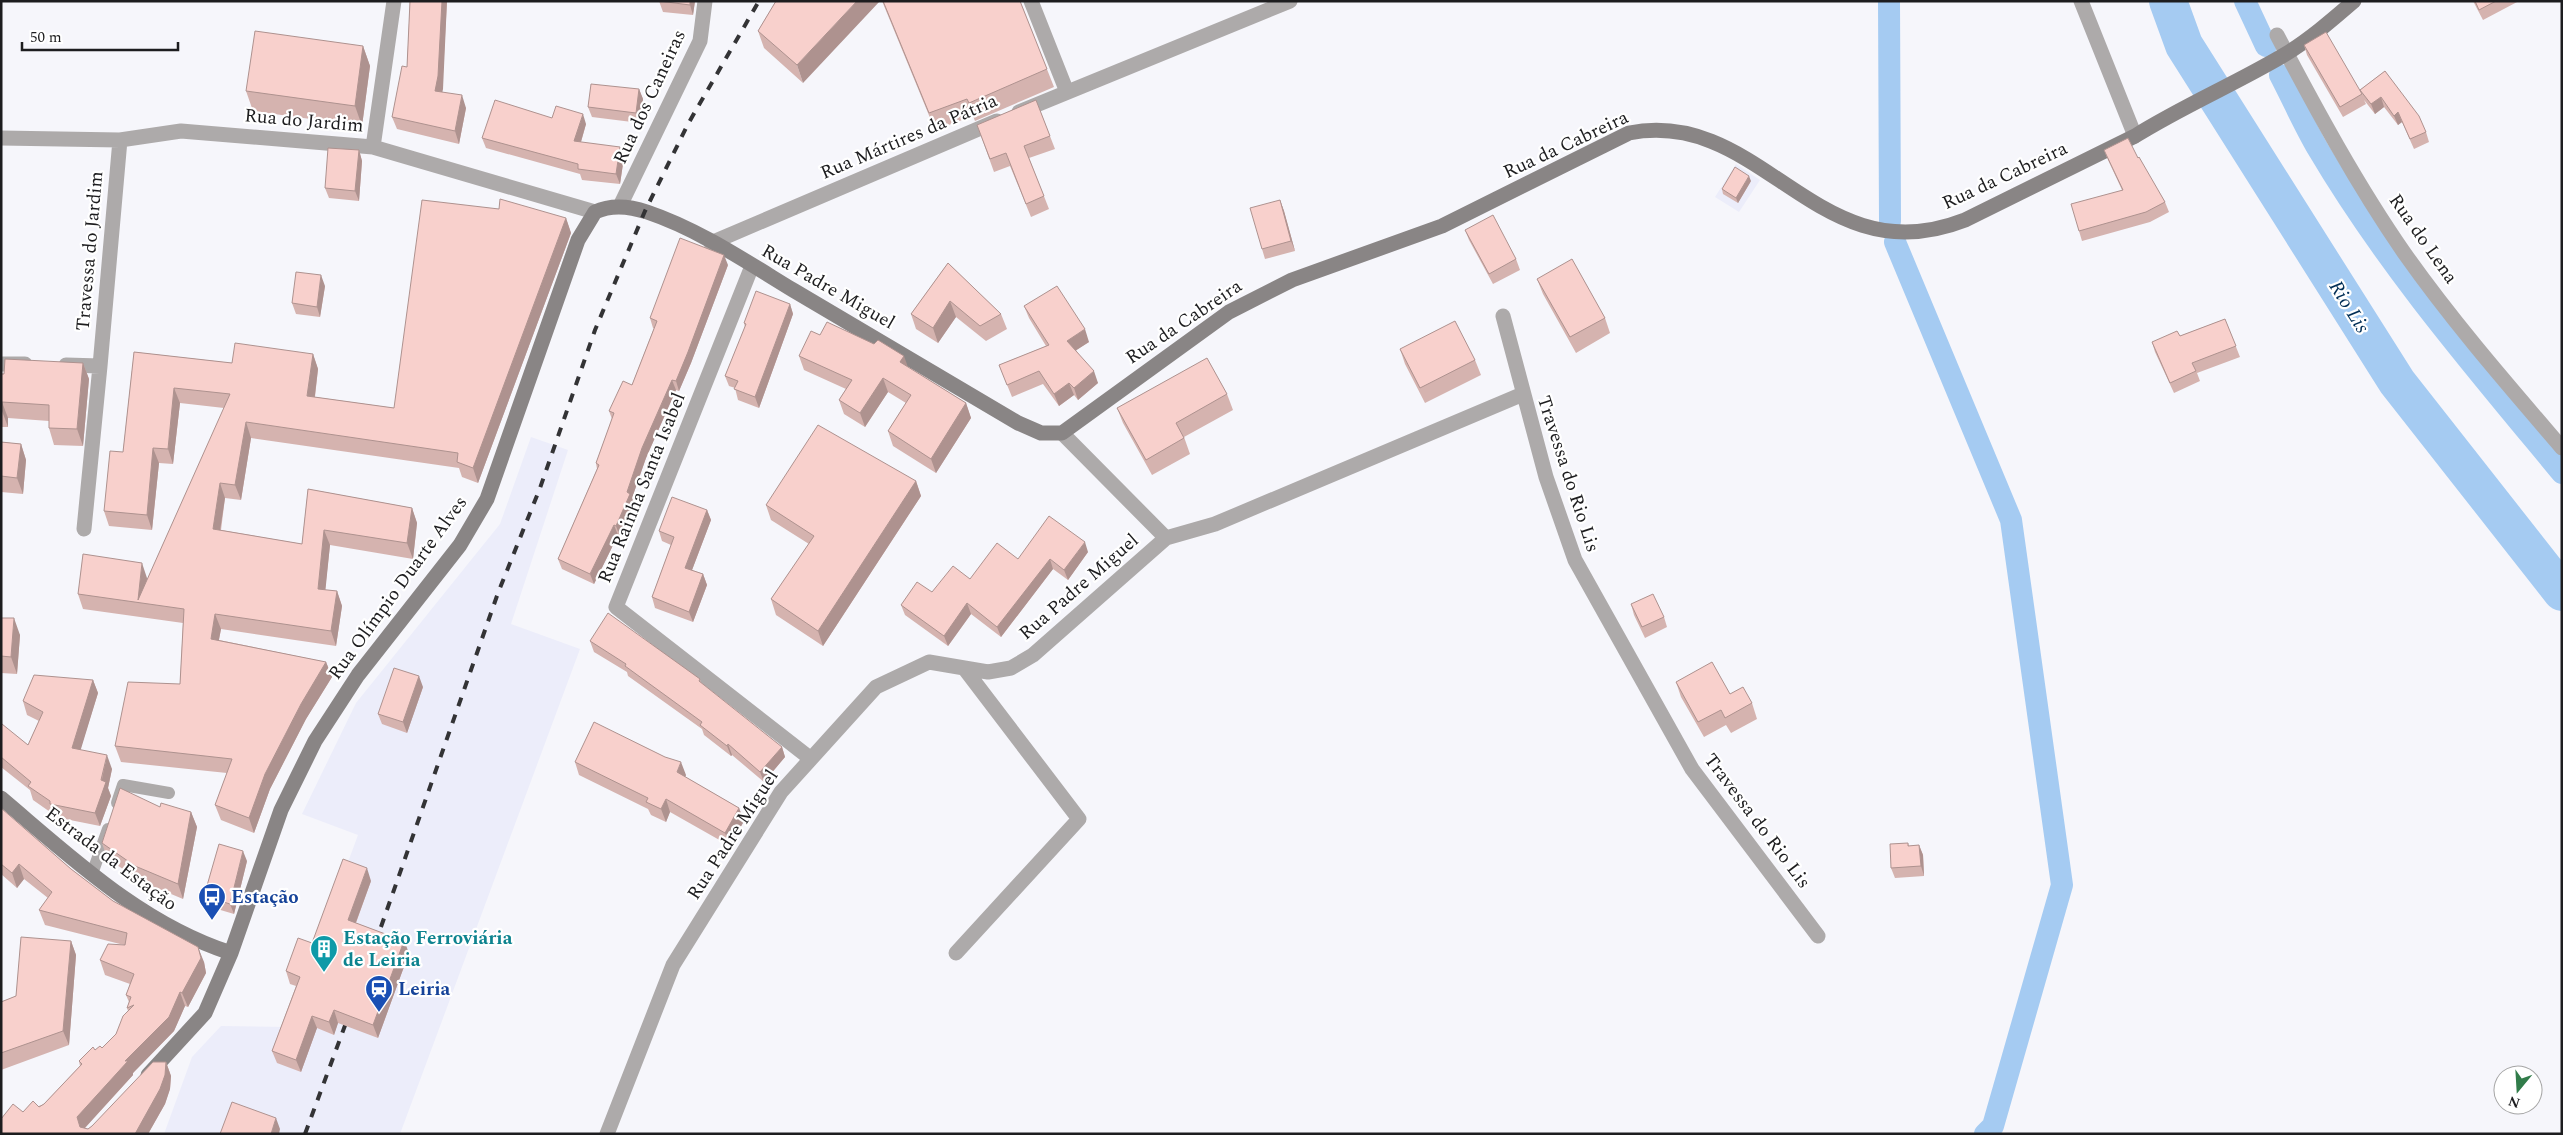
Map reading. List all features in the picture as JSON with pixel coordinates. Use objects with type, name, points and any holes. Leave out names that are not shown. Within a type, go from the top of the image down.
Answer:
[{"type":"main road","name":"Rua da Cabreira","points":[[1062,433],[1229,312],[1259,296],[1292,280],[1442,226],[1629,133],[1654,130],[1711,139],[1846,221],[1874,230],[1914,233],[1938,229],[1965,220],[2135,136],[2159,121],[2257,71],[2286,54],[2354,1]]},
{"type":"main road","name":"Rua Padre Miguel","points":[[595,212],[612,206],[620,206],[645,211],[662,218],[752,266],[1018,423],[1041,433],[1062,433]]},
{"type":"main road","name":"Rua Olímpio Duarte Alves","points":[[138,1086],[205,1013],[231,953],[281,810],[315,741],[358,675],[460,545],[487,499],[578,240],[595,212]]},
{"type":"main road","name":"Estrada da Estação","points":[[1,798],[92,874],[157,921],[195,940],[231,953]]},
{"type":"street","points":[[373,147],[394,1]]},
{"type":"street","name":"Rua dos Caneiras","points":[[620,206],[700,41],[705,1]]},
{"type":"street","points":[[1031,1],[1067,92]]},
{"type":"street","name":"Rua Mártires da Pátria","points":[[711,243],[1067,92],[1290,1]]},
{"type":"street","points":[[2081,1],[2135,136]]},
{"type":"street","name":"Rua do Lena","points":[[2277,35],[2333,139],[2405,253],[2487,360],[2562,448]]},
{"type":"street","name":"Rua do Jardim","points":[[1,138],[120,140],[181,131],[373,147],[595,212]]},
{"type":"street","name":"Travessa do Jardim","points":[[84,529],[120,140]]},
{"type":"street","name":"Rua Rainha Santa Isabel","points":[[752,266],[616,607],[811,759]]},
{"type":"street","points":[[1503,316],[1522,394]]},
{"type":"street","points":[[1,364],[100,366]]},
{"type":"street","name":"Travessa do Rio Lis","points":[[1166,538],[1215,524],[1522,394],[1546,477],[1575,560],[1692,769],[1818,936]]},
{"type":"street","name":"Rua Padre Miguel","points":[[607,1134],[673,965],[781,792],[876,687],[930,662],[988,672],[1011,668],[1033,655],[1166,538],[1062,433]]},
{"type":"street","points":[[956,953],[1079,818],[964,668]]},
{"type":"lane","points":[[92,874],[123,785],[169,793]]},
{"type":"shaded area","points":[[1736,164],[1760,180],[1739,212],[1715,197]]},
{"type":"shaded area","points":[[531,437],[568,450],[511,624],[580,649],[400,1134],[164,1134],[192,1057],[221,1026],[287,1027],[358,835],[302,814],[356,703],[500,524]]},
{"type":"building","points":[[410,1],[442,1],[438,76],[435,91],[462,95],[455,131],[392,117],[402,66],[407,67]]},
{"type":"building","points":[[659,1],[690,1],[690,5]]},
{"type":"building","points":[[776,1],[857,1],[797,65],[758,31]]},
{"type":"building","points":[[883,1],[1020,1],[1047,69],[969,103],[967,99],[929,113]]},
{"type":"building","points":[[2475,1],[2496,1],[2479,10]]},
{"type":"building","points":[[255,31],[363,46],[355,106],[246,91]]},
{"type":"building","points":[[2326,32],[2362,94],[2340,107],[2304,45]]},
{"type":"building","points":[[2385,71],[2419,116],[2426,132],[2410,139],[2398,112],[2394,116],[2381,97],[2371,104],[2360,90]]},
{"type":"building","points":[[591,84],[639,89],[636,113],[588,107]]},
{"type":"building","points":[[495,100],[552,118],[556,106],[583,114],[574,141],[620,147],[616,174],[578,169],[578,164],[482,138]]},
{"type":"building","points":[[1036,100],[1050,136],[1024,146],[1044,196],[1026,204],[1006,153],[990,159],[977,125]]},
{"type":"building","points":[[2128,138],[2165,202],[2146,212],[2079,231],[2071,204],[2123,190],[2104,150]]},
{"type":"building","points":[[328,148],[359,150],[355,191],[325,188]]},
{"type":"building","points":[[1735,167],[1749,176],[1736,198],[1722,189]]},
{"type":"building","points":[[500,199],[566,218],[473,468],[457,462],[458,453],[246,422],[235,485],[220,483],[213,529],[302,544],[308,489],[412,508],[407,543],[324,530],[318,589],[337,591],[331,631],[215,614],[211,639],[326,662],[301,704],[265,774],[249,818],[215,805],[232,759],[115,746],[128,682],[180,684],[184,609],[78,594],[83,554],[142,563],[138,600],[230,394],[174,388],[168,449],[153,448],[147,515],[104,511],[110,451],[123,452],[134,352],[232,363],[235,343],[313,354],[307,396],[394,408],[422,200],[499,209]]},
{"type":"building","points":[[1280,200],[1291,241],[1262,249],[1250,208]]},
{"type":"building","points":[[1493,215],[1516,259],[1489,274],[1465,230]]},
{"type":"building","points":[[680,238],[724,255],[676,381],[672,380],[642,448],[627,492],[630,494],[616,526],[614,525],[590,574],[558,559],[599,465],[596,463],[614,413],[609,411],[623,381],[632,385],[657,321],[650,318]]},
{"type":"building","points":[[1572,259],[1605,318],[1570,337],[1537,279]]},
{"type":"building","points":[[948,263],[1001,314],[980,326],[950,301],[933,328],[911,314]]},
{"type":"building","points":[[296,272],[321,275],[317,307],[292,303]]},
{"type":"building","points":[[1057,286],[1085,329],[1067,341],[1094,371],[1074,388],[1069,383],[1054,394],[1039,371],[1007,385],[999,365],[1049,345],[1024,306]]},
{"type":"building","points":[[756,291],[790,304],[755,397],[734,389],[738,381],[725,376],[746,324],[744,323]]},
{"type":"building","points":[[2225,319],[2236,346],[2192,363],[2196,371],[2170,383],[2152,342],[2177,331],[2180,336]]},
{"type":"building","points":[[1455,321],[1475,360],[1420,388],[1400,349]]},
{"type":"building","points":[[827,322],[874,344],[878,340],[904,356],[900,362],[966,403],[931,459],[888,431],[911,395],[883,378],[860,413],[839,400],[852,380],[799,356],[811,331],[820,335]]},
{"type":"building","points":[[1207,358],[1227,394],[1176,423],[1184,438],[1146,460],[1117,408]]},
{"type":"building","points":[[5,359],[83,363],[77,429],[49,428],[49,405],[2,402],[1,411],[1,374],[4,374]]},
{"type":"building","points":[[818,425],[916,481],[818,631],[771,599],[814,536],[766,505]]},
{"type":"building","points":[[1,442],[21,444],[17,478],[1,476]]},
{"type":"building","points":[[672,497],[707,510],[685,568],[703,574],[689,612],[652,597],[674,537],[659,531]]},
{"type":"building","points":[[1049,516],[1085,542],[1064,570],[1050,559],[997,627],[967,603],[944,636],[901,605],[917,582],[932,592],[953,566],[970,579],[997,543],[1018,559]]},
{"type":"building","points":[[1653,594],[1664,617],[1642,627],[1631,604]]},
{"type":"building","points":[[608,613],[700,679],[699,681],[782,747],[760,772],[728,744],[727,746],[700,725],[702,722],[625,666],[626,664],[590,641]]},
{"type":"building","points":[[1,618],[14,618],[11,657],[1,656]]},
{"type":"building","points":[[1712,662],[1730,694],[1743,687],[1752,703],[1725,718],[1721,710],[1698,722],[1676,682]]},
{"type":"building","points":[[394,668],[419,676],[403,722],[378,714]]},
{"type":"building","points":[[34,675],[93,680],[72,748],[107,755],[101,780],[106,782],[95,813],[50,804],[50,801],[28,786],[31,782],[1,757],[1,725],[28,745],[43,712],[23,701]]},
{"type":"building","points":[[594,722],[665,757],[681,762],[677,772],[739,808],[725,833],[666,799],[661,809],[646,802],[648,798],[575,762]]},
{"type":"building","points":[[120,788],[160,807],[161,803],[191,812],[178,884],[135,866],[102,843]]},
{"type":"building","points":[[1,808],[71,869],[113,901],[198,947],[201,958],[182,993],[180,992],[169,1017],[125,1061],[128,1061],[77,1117],[80,1127],[88,1129],[153,1062],[166,1062],[165,1075],[160,1089],[135,1134],[1,1134],[1,1119],[13,1104],[23,1112],[33,1101],[39,1107],[44,1104],[82,1064],[79,1061],[93,1047],[95,1050],[100,1046],[102,1048],[116,1034],[123,1016],[134,1005],[127,1008],[131,997],[126,995],[134,974],[100,960],[108,944],[125,945],[127,933],[39,910],[52,892],[19,864],[12,873],[1,864]]},
{"type":"building","points":[[1908,843],[1908,846],[1919,845],[1921,866],[1891,868],[1890,844]]},
{"type":"building","points":[[219,844],[243,851],[230,904],[204,896]]},
{"type":"building","points":[[343,859],[367,868],[348,920],[404,941],[373,1025],[334,1010],[329,1022],[312,1016],[296,1060],[272,1051],[300,977],[286,971],[298,938],[312,943]]},
{"type":"building","points":[[21,937],[71,941],[63,1031],[1,1053],[1,1002],[16,996]]},
{"type":"building","points":[[232,1102],[276,1118],[271,1134],[220,1134]]},
{"type":"waterway","points":[[1889,1],[1890,221]]},
{"type":"waterway","name":"Rio Lis","points":[[2168,1],[2184,45],[2397,382],[2562,592]]},
{"type":"waterway","points":[[2245,1],[2266,46]]},
{"type":"waterway","points":[[2280,75],[2318,149],[2373,234],[2434,316],[2562,473]]},
{"type":"waterway","points":[[1895,242],[2011,520],[2062,885],[1993,1126],[1985,1134]]},
{"type":"railway","points":[[375,944],[498,593],[540,488],[595,330],[645,211],[688,124],[759,1]]},
{"type":"railway","points":[[305,1134],[350,1012]]},
{"type":"place","name":"Estação","points":[[212,921]]},
{"type":"place","name":"Estação Ferroviária de Leiria","points":[[324,973]]},
{"type":"place","name":"Leiria","points":[[379,1013]]}]
